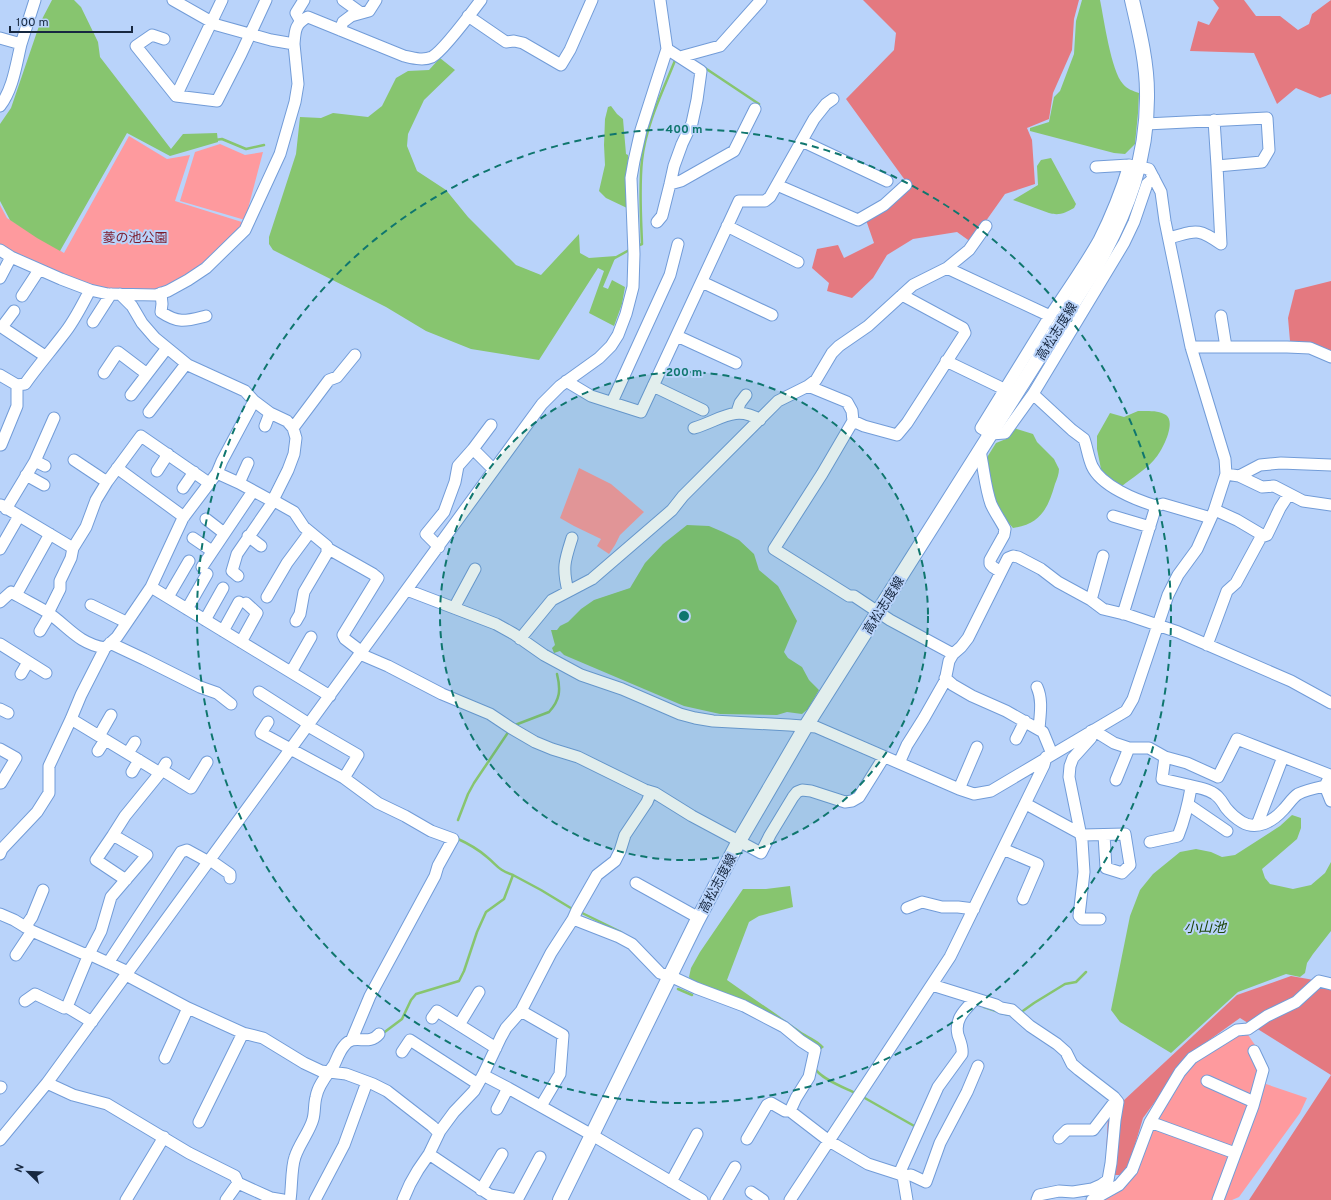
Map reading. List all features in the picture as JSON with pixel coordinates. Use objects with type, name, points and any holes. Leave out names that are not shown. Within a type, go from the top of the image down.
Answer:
[{"type":"main road","name":"高松志度線","points":[[560,1200],[698,918],[739,841],[806,726],[1107,248],[1130,198],[1134,166],[1146,124],[1148,92],[1144,59],[1132,0]]},
{"type":"street","points":[[0,106],[10,86],[35,0]]},
{"type":"street","points":[[173,0],[211,22],[250,35],[294,44]]},
{"type":"street","points":[[176,96],[222,0]]},
{"type":"street","points":[[164,39],[152,35],[136,46],[176,96],[217,102],[266,0]]},
{"type":"street","points":[[300,20],[296,12],[304,0]]},
{"type":"street","points":[[343,0],[361,13]]},
{"type":"street","points":[[340,30],[343,22],[350,16],[369,11],[376,0]]},
{"type":"street","points":[[0,250],[40,270],[90,290],[116,294],[156,295],[168,291],[206,268],[245,230],[280,154],[295,102],[298,84],[294,44],[295,30],[300,20],[308,17],[404,56],[420,59],[432,56],[445,45],[481,0]]},
{"type":"street","points":[[468,16],[506,42],[514,41],[523,43],[561,65],[570,50],[592,0]]},
{"type":"street","points":[[0,1140],[48,1083],[542,404],[566,381],[600,358],[611,346],[621,328],[633,287],[634,254],[631,178],[634,161],[641,130],[667,49],[660,0]]},
{"type":"street","points":[[680,57],[720,46],[761,0]]},
{"type":"street","points":[[0,38],[21,44]]},
{"type":"street","points":[[657,222],[662,216],[674,166],[692,123],[697,100],[700,71],[667,49]]},
{"type":"street","points":[[566,381],[591,396],[641,412],[739,201],[765,201],[770,197],[814,119],[826,104],[834,99]]},
{"type":"street","points":[[670,184],[681,181],[734,151],[755,109]]},
{"type":"street","points":[[1146,124],[1267,118],[1269,150],[1262,162],[1217,166]]},
{"type":"street","points":[[1169,238],[1195,231],[1207,235],[1221,244],[1214,120]]},
{"type":"street","points":[[802,141],[887,181]]},
{"type":"street","points":[[1134,166],[1120,192],[1109,220],[1098,242],[1004,389],[981,428],[991,434],[1005,433],[1033,394],[1121,249],[1134,222],[1147,184],[1154,178]]},
{"type":"street","points":[[407,590],[496,624],[544,655],[581,675],[622,689],[680,714],[713,721],[816,727],[959,789],[974,794],[991,791],[1126,711],[1133,699],[1168,595],[1178,575],[1197,550],[1213,514],[1226,474],[1225,459],[1191,348],[1160,192],[1149,169],[1134,166],[1096,167]]},
{"type":"street","points":[[777,185],[858,220],[884,205],[906,185]]},
{"type":"street","points":[[727,226],[798,262]]},
{"type":"street","points":[[520,639],[552,600],[592,579],[672,510],[683,496],[778,402],[816,380],[832,353],[839,346],[868,326],[913,285],[947,268],[969,250],[986,226]]},
{"type":"street","points":[[612,402],[670,275],[678,244]]},
{"type":"street","points":[[0,278],[11,256]]},
{"type":"street","points":[[947,268],[1050,316]]},
{"type":"street","points":[[22,296],[40,270]]},
{"type":"street","points":[[702,282],[772,315]]},
{"type":"street","points":[[0,375],[16,385],[25,384],[45,356],[64,334],[90,290]]},
{"type":"street","points":[[161,293],[161,312],[171,319],[187,321],[206,316]]},
{"type":"street","points":[[93,322],[116,294]]},
{"type":"street","points":[[116,294],[132,306],[142,323],[155,338],[186,364],[245,391],[254,401],[270,413],[287,421],[293,428],[296,438],[294,454],[288,470],[272,501],[237,554],[232,571],[238,576]]},
{"type":"street","points":[[853,421],[864,426],[897,435],[907,423],[965,333],[963,328],[902,296]]},
{"type":"street","points":[[14,312],[1,326],[45,356]]},
{"type":"street","points":[[1221,316],[1226,347]]},
{"type":"street","points":[[676,336],[736,363]]},
{"type":"street","points":[[131,395],[167,348]]},
{"type":"street","points":[[1191,348],[1310,348],[1331,357]]},
{"type":"street","points":[[104,373],[118,352],[147,374]]},
{"type":"street","points":[[293,428],[329,380],[337,377],[355,355]]},
{"type":"street","points":[[946,361],[1004,389]]},
{"type":"street","points":[[149,412],[186,364]]},
{"type":"street","points":[[1,445],[18,406],[16,385]]},
{"type":"street","points":[[653,386],[703,410]]},
{"type":"street","points":[[808,386],[846,402],[852,411],[853,421],[822,474],[774,548],[849,596],[854,596],[890,620],[953,654]]},
{"type":"street","points":[[1033,394],[1084,439],[1092,466],[1101,479],[1141,501],[1156,506],[1163,504],[1237,520],[1264,536]]},
{"type":"street","points":[[737,412],[740,402],[746,395]]},
{"type":"street","points":[[0,854],[2,849],[37,812],[48,793],[49,766],[81,694],[108,645],[117,636],[151,587],[184,517],[217,473],[254,401]]},
{"type":"street","points":[[694,428],[737,412],[751,414],[760,420]]},
{"type":"street","points":[[266,426],[270,413]]},
{"type":"street","points":[[54,418],[40,463],[26,475],[3,507],[73,548]]},
{"type":"street","points":[[438,547],[426,534],[444,512],[455,482],[458,466],[491,424]]},
{"type":"street","points":[[40,631],[60,589],[60,581],[71,558],[73,548],[86,527],[96,500],[140,436],[209,483]]},
{"type":"street","points":[[472,450],[494,470]]},
{"type":"street","points":[[980,451],[990,503],[1005,529],[1004,535],[993,555],[990,564],[993,568],[1001,572]]},
{"type":"street","points":[[157,471],[168,454]]},
{"type":"street","points":[[74,460],[107,482]]},
{"type":"street","points":[[239,483],[248,463]]},
{"type":"street","points":[[1239,476],[1260,465],[1331,465]]},
{"type":"street","points":[[117,468],[184,517]]},
{"type":"street","points":[[183,488],[194,472]]},
{"type":"street","points":[[217,473],[294,512],[304,527],[327,546],[327,548],[378,578],[343,635],[344,639],[361,653],[442,694],[490,714],[535,742],[578,757],[651,792],[761,853],[793,797],[798,792],[802,790],[811,791],[845,802],[852,801],[859,797],[884,756]]},
{"type":"street","points":[[1226,474],[1239,476],[1262,487],[1274,486],[1303,501],[1331,505]]},
{"type":"street","points":[[26,475],[44,485]]},
{"type":"street","points":[[187,609],[212,551],[253,491]]},
{"type":"street","points":[[1208,645],[1227,591],[1236,583],[1261,537],[1267,535],[1280,508],[1290,494]]},
{"type":"street","points":[[1124,614],[1156,506]]},
{"type":"street","points":[[0,549],[19,516]]},
{"type":"street","points":[[1113,516],[1150,527]]},
{"type":"street","points":[[206,519],[224,533]]},
{"type":"street","points":[[267,597],[286,572],[310,532]]},
{"type":"street","points":[[16,595],[50,534]]},
{"type":"street","points":[[248,536],[261,546]]},
{"type":"street","points":[[193,538],[212,551]]},
{"type":"street","points":[[568,591],[564,575],[565,560],[572,538]]},
{"type":"street","points":[[296,621],[300,614],[304,592],[327,553],[327,548]]},
{"type":"street","points":[[899,763],[907,745],[945,681],[949,661],[953,654],[962,647],[968,638],[979,619],[1008,558],[1013,556],[1041,569],[1058,582],[1091,600],[1103,609],[1157,624],[1208,645],[1292,682],[1331,703]]},
{"type":"street","points":[[1091,600],[1103,556]]},
{"type":"street","points":[[168,598],[189,561]]},
{"type":"street","points":[[454,608],[475,569]]},
{"type":"street","points":[[151,587],[330,696]]},
{"type":"street","points":[[205,620],[223,588]]},
{"type":"street","points":[[0,602],[11,592],[49,614],[80,639],[95,646],[108,645],[144,659],[200,687],[217,693],[231,704]]},
{"type":"street","points":[[223,631],[242,602],[257,613],[241,642]]},
{"type":"street","points":[[91,605],[126,622]]},
{"type":"street","points":[[291,672],[311,637]]},
{"type":"street","points":[[0,644],[46,673]]},
{"type":"street","points":[[21,674],[28,662]]},
{"type":"street","points":[[790,1200],[950,957],[1049,756],[1043,732],[1039,729],[1006,711],[972,696],[953,685],[945,678]]},
{"type":"street","points":[[1037,687],[1040,694],[1039,729]]},
{"type":"street","points":[[259,692],[308,725],[358,755],[344,778]]},
{"type":"street","points":[[98,751],[111,715]]},
{"type":"street","points":[[71,719],[139,760],[163,768],[192,788],[207,762]]},
{"type":"street","points":[[1016,739],[1025,721]]},
{"type":"street","points":[[268,722],[261,734],[344,778],[378,802],[431,831],[453,839],[438,866],[435,876],[370,996],[352,1039],[344,1045],[333,1066],[332,1072],[316,1096],[314,1119],[298,1148],[294,1159],[290,1200]]},
{"type":"street","points":[[1092,730],[1114,743],[1129,748],[1149,748],[1165,757],[1186,763],[1218,777],[1237,739],[1330,773],[1325,786],[1331,801]]},
{"type":"street","points":[[1092,730],[1091,738],[1078,751],[1070,766],[1069,777],[1082,841],[1084,872],[1079,916],[1082,919],[1100,919]]},
{"type":"street","points":[[128,753],[135,742]]},
{"type":"street","points":[[959,789],[977,747]]},
{"type":"street","points":[[1116,780],[1129,748]]},
{"type":"street","points":[[0,749],[16,758],[0,783]]},
{"type":"street","points":[[1165,757],[1162,779],[1213,793],[1219,798],[1227,810],[1248,825],[1257,826],[1265,823],[1276,816],[1297,794],[1325,786]]},
{"type":"street","points":[[1257,826],[1283,757]]},
{"type":"street","points":[[132,772],[139,760]]},
{"type":"street","points":[[126,880],[96,860],[125,816],[163,768]]},
{"type":"street","points":[[1150,842],[1178,836],[1188,805],[1191,788],[1188,785]]},
{"type":"street","points":[[403,1200],[439,1134],[454,1112],[474,1091],[506,1028],[521,1011],[551,953],[597,875],[615,861],[625,835],[647,802],[651,792]]},
{"type":"street","points":[[1026,804],[1083,835],[1104,835]]},
{"type":"street","points":[[1188,805],[1227,831]]},
{"type":"street","points":[[67,1008],[89,954],[101,931],[111,897],[146,855],[113,835]]},
{"type":"street","points":[[1003,849],[1038,864],[1032,888],[1023,899]]},
{"type":"street","points":[[108,963],[181,852],[187,850],[210,861],[230,874],[230,878]]},
{"type":"street","points":[[636,883],[698,918]]},
{"type":"street","points":[[16,955],[43,890]]},
{"type":"street","points":[[907,908],[922,902],[942,907],[958,906],[974,909]]},
{"type":"street","points":[[575,914],[632,944],[660,973],[744,1006],[784,1026],[801,1041],[815,1050],[809,1077],[790,1111]]},
{"type":"street","points":[[1,916],[14,920],[28,929],[82,954],[89,954],[108,963],[188,1008],[243,1033],[263,1038],[304,1063],[321,1070],[373,1084],[387,1092],[432,1126],[439,1134]]},
{"type":"street","points":[[1092,1200],[1119,1185],[1132,1170],[1150,1122],[1180,1072],[1192,1058],[1237,1030],[1248,1029],[1267,1016],[1296,1002],[1319,981],[1331,984]]},
{"type":"street","points":[[932,985],[996,1005],[1001,1008],[1012,1010],[1030,1026],[1057,1044],[1066,1052],[1072,1064],[1118,1102],[1108,1180],[1101,1186],[1092,1189],[1074,1192],[1059,1191],[1048,1193],[1039,1195],[1037,1200]]},
{"type":"street","points":[[459,1024],[479,992]]},
{"type":"street","points":[[25,1001],[35,994],[64,1008],[67,1008],[92,1022]]},
{"type":"street","points":[[907,1200],[901,1175],[938,1087],[962,1054],[963,1050],[957,1025],[959,1018],[975,999]]},
{"type":"street","points":[[165,1058],[188,1008]]},
{"type":"street","points":[[432,1018],[436,1011],[496,1048]]},
{"type":"street","points":[[521,1011],[563,1035],[560,1074],[541,1106]]},
{"type":"street","points":[[199,1122],[243,1033]]},
{"type":"street","points":[[352,1039],[371,1040],[379,1034]]},
{"type":"street","points":[[402,1052],[410,1040],[481,1079],[508,1088],[592,1135],[702,1200]]},
{"type":"street","points":[[1218,1200],[1254,1102],[1263,1070],[1254,1051]]},
{"type":"street","points":[[747,1139],[767,1105],[771,1103],[785,1111],[790,1111],[829,1141],[868,1164],[901,1175],[910,1175],[926,1182],[940,1143],[967,1092],[978,1066]]},
{"type":"street","points":[[1206,1081],[1254,1102]]},
{"type":"street","points":[[315,1200],[344,1145],[367,1082]]},
{"type":"street","points":[[48,1083],[73,1095],[107,1104],[189,1153],[235,1176],[238,1183],[271,1198],[283,1200]]},
{"type":"street","points":[[498,1108],[508,1088]]},
{"type":"street","points":[[1059,1138],[1067,1130],[1093,1130],[1116,1100]]},
{"type":"street","points":[[1150,1122],[1235,1153]]},
{"type":"street","points":[[671,1182],[697,1134]]},
{"type":"street","points":[[126,1200],[164,1138]]},
{"type":"street","points":[[429,1154],[480,1190],[490,1195],[517,1200],[540,1157]]},
{"type":"street","points":[[480,1190],[502,1154]]},
{"type":"street","points":[[716,1200],[735,1167]]},
{"type":"street","points":[[226,1200],[238,1183]]},
{"type":"street","points":[[751,1192],[763,1200]]},
{"type":"green space","name":"菱の池公園","points":[[129,136],[167,159],[190,155],[175,201],[245,223],[195,273],[155,292],[109,291],[83,284],[0,246],[0,205],[7,218],[64,253]]},
{"type":"green space","points":[[220,144],[245,155],[263,152],[245,220],[180,201],[195,152]]},
{"type":"green space","points":[[579,468],[611,484],[644,512],[620,535],[609,554],[597,546],[601,539],[560,518]]},
{"type":"green space","points":[[1244,1029],[1255,1045],[1264,1066],[1263,1083],[1307,1098],[1300,1113],[1239,1197],[1232,1200],[1102,1200],[1122,1186],[1153,1121],[1193,1060]]},
{"type":"shaded area","points":[[863,0],[1079,0],[1074,19],[1072,50],[1053,93],[1049,119],[1027,128],[1032,140],[1035,184],[1005,194],[971,242],[957,232],[913,239],[887,255],[873,278],[852,298],[827,291],[829,283],[812,268],[817,249],[838,245],[844,258],[874,243],[866,220],[910,187],[846,99],[894,50],[896,33]]},
{"type":"shaded area","points":[[1213,0],[1244,0],[1256,16],[1280,16],[1298,30],[1309,24],[1312,14],[1331,0],[1331,94],[1320,98],[1296,88],[1277,104],[1254,53],[1190,51],[1198,21],[1209,25],[1219,8]]},
{"type":"shaded area","points":[[1331,281],[1331,353],[1307,343],[1290,341],[1288,318],[1295,290]]},
{"type":"shaded area","points":[[1291,976],[1331,983],[1331,1075],[1240,1018],[1191,1053],[1143,1118],[1126,1175],[1105,1175],[1108,1115],[1237,995]]},
{"type":"shaded area","points":[[1331,1075],[1331,1200],[1249,1200]]},
{"type":"water","points":[[52,0],[74,0],[81,7],[98,42],[100,57],[171,149],[183,134],[217,133],[218,142],[170,156],[127,133],[60,251],[10,220],[0,201],[0,124],[11,108],[40,23]]},
{"type":"water","points":[[1082,0],[1100,0],[1115,68],[1123,84],[1132,91],[1139,93],[1135,144],[1125,154],[1114,153],[1030,131],[1030,128],[1049,122],[1054,97],[1060,91],[1074,54],[1076,21]]},
{"type":"water","points":[[440,58],[455,70],[424,100],[408,134],[407,146],[417,171],[446,190],[468,217],[516,265],[541,275],[579,234],[580,253],[589,258],[616,256],[603,287],[608,289],[612,280],[625,287],[622,304],[614,326],[589,313],[604,271],[598,268],[539,360],[471,349],[426,331],[386,307],[273,250],[269,244],[269,237],[296,154],[300,117],[321,118],[333,113],[368,117],[382,106],[396,78],[408,71],[429,70]]},
{"type":"water","points":[[611,106],[623,119],[626,154],[628,155],[627,208],[606,198],[599,191],[605,165],[605,119],[608,107]]},
{"type":"water","points":[[1051,158],[1076,204],[1074,208],[1062,214],[1049,213],[1013,200],[1038,185],[1037,166],[1041,160]]},
{"type":"water","points":[[1138,411],[1163,413],[1169,419],[1169,431],[1164,445],[1154,460],[1143,471],[1122,486],[1106,477],[1101,469],[1097,449],[1097,436],[1110,413],[1124,417]]},
{"type":"water","points":[[1014,428],[1033,434],[1037,442],[1054,459],[1059,469],[1049,500],[1042,514],[1030,523],[1013,528],[1006,520],[997,504],[986,459],[996,443],[1006,439]]},
{"type":"water","points":[[687,525],[709,526],[739,540],[754,554],[759,570],[778,586],[797,621],[784,652],[788,658],[802,667],[809,680],[819,690],[808,709],[802,714],[787,712],[777,715],[720,714],[684,706],[564,655],[560,651],[554,653],[552,648],[555,645],[551,630],[557,630],[560,626],[568,622],[581,609],[594,600],[630,588],[645,563],[663,544]]},
{"type":"water","name":"小山池","points":[[1292,815],[1301,818],[1301,828],[1297,839],[1262,869],[1265,878],[1270,884],[1293,889],[1311,885],[1325,873],[1331,862],[1331,931],[1307,963],[1305,973],[1300,977],[1286,974],[1238,992],[1171,1053],[1120,1022],[1111,1010],[1130,916],[1140,890],[1153,874],[1180,852],[1196,849],[1211,852],[1222,857],[1235,855],[1280,826]]},
{"type":"water","points":[[790,886],[793,907],[759,916],[749,922],[727,980],[818,1042],[824,1047],[819,1051],[693,983],[689,977],[691,968],[700,952],[743,889],[766,889]]},
{"type":"waterway","points":[[637,246],[642,244],[640,202],[644,147],[651,121],[676,58]]},
{"type":"waterway","points":[[705,68],[759,104]]},
{"type":"waterway","points":[[215,140],[222,139],[246,149],[264,145]]},
{"type":"waterway","points":[[613,259],[631,249]]},
{"type":"waterway","points":[[515,725],[549,712],[553,708],[559,694],[557,674]]},
{"type":"waterway","points":[[458,820],[474,783],[509,731]]},
{"type":"waterway","points":[[456,838],[484,854],[501,869],[513,875]]},
{"type":"waterway","points":[[382,1034],[402,1019],[411,1000],[416,994],[459,981],[486,912],[504,899],[513,875],[574,910]]},
{"type":"waterway","points":[[580,912],[621,932]]},
{"type":"waterway","points":[[1020,1013],[1065,984],[1076,982],[1086,972]]},
{"type":"waterway","points":[[678,989],[692,995]]},
{"type":"waterway","points":[[984,1007],[996,1011]]},
{"type":"waterway","points":[[1001,1013],[1010,1015]]},
{"type":"waterway","points":[[815,1068],[817,1072],[827,1079],[855,1093]]},
{"type":"waterway","points":[[863,1097],[916,1127]]}]
